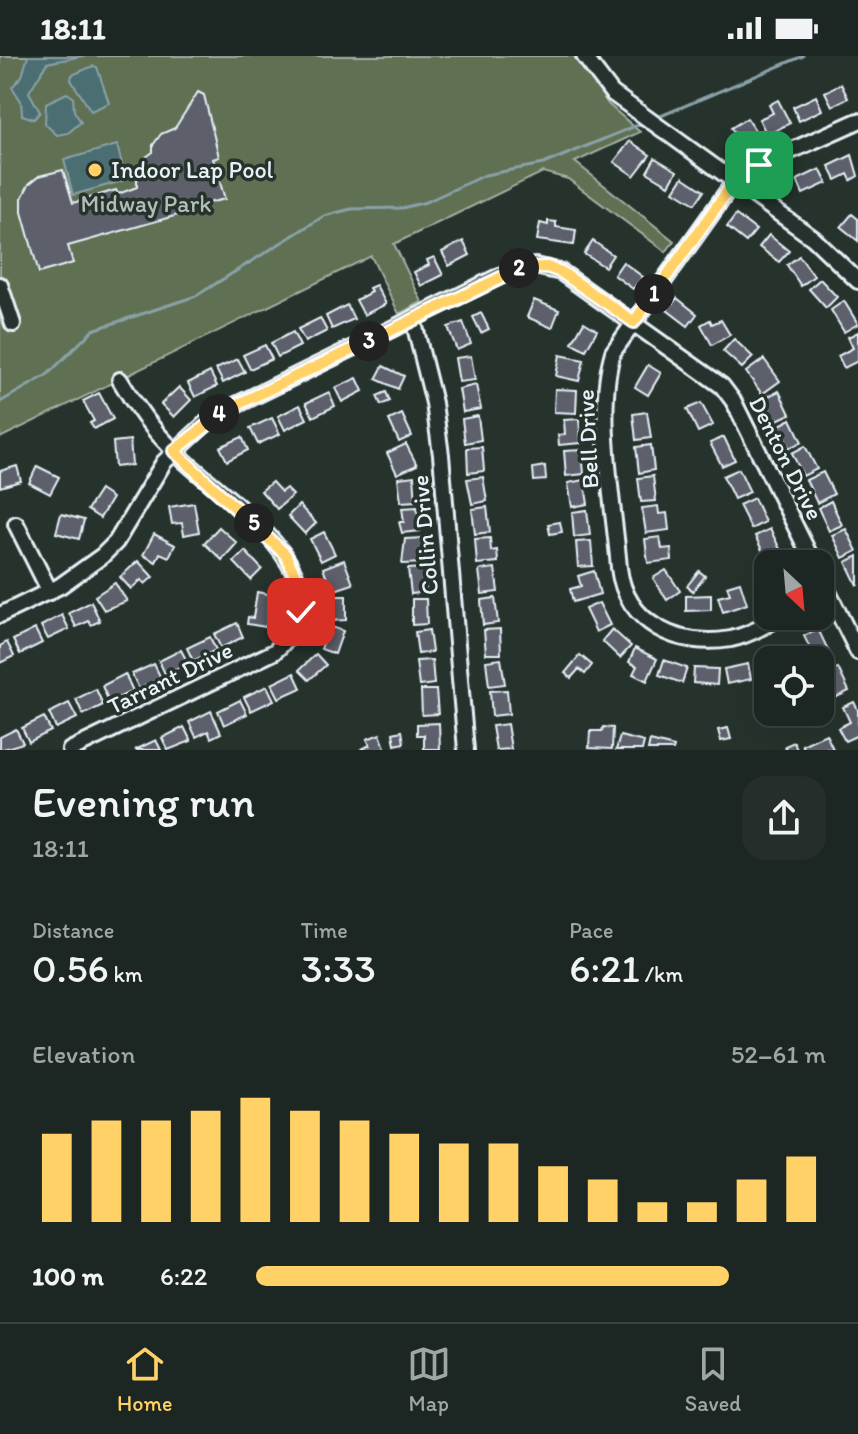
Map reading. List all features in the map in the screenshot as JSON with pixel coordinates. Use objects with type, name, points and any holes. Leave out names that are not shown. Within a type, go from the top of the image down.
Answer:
[{"type":"street","points":[[584,56],[600,80],[636,112],[821,244],[858,281]]},
{"type":"street","name":"Bell Drive","points":[[754,628],[731,638],[698,640],[655,627],[643,620],[626,600],[619,568],[604,406],[613,352],[737,184],[759,165],[858,121]]},
{"type":"street","name":"Denton Drive","points":[[0,615],[50,592],[88,568],[116,542],[174,451],[226,410],[504,274],[535,266],[561,272],[708,373],[734,402],[807,550]]},
{"type":"street","points":[[0,285],[13,324]]},
{"type":"street","name":"Collin Drive","points":[[413,319],[434,403],[441,455],[466,750]]},
{"type":"street","name":"Tarrant Drive","points":[[70,750],[274,652],[298,626],[301,596],[293,566],[285,554],[174,451],[136,408],[120,380]]},
{"type":"street","points":[[16,524],[50,592]]},
{"type":"street","points":[[834,611],[858,652]]},
{"type":"green space","name":"Midway Park","points":[[0,56],[576,56],[608,104],[640,132],[575,162],[674,241],[666,252],[568,179],[543,172],[394,244],[422,302],[399,314],[371,256],[0,438]]},
{"type":"water","points":[[28,56],[83,56],[47,63],[29,92],[40,112],[34,119],[22,115],[21,101],[12,87],[22,76]]},
{"type":"water","points":[[97,67],[109,103],[91,111],[71,80],[72,75]]},
{"type":"water","points":[[67,93],[73,97],[74,111],[81,122],[68,133],[57,135],[45,124],[46,103]]},
{"type":"water","name":"Indoor Lap Pool","points":[[117,145],[126,180],[73,195],[64,160]]},
{"type":"building","points":[[841,84],[848,98],[832,106],[825,92]]},
{"type":"building","points":[[198,92],[204,95],[219,157],[213,159],[225,199],[191,207],[191,216],[185,213],[68,246],[73,263],[39,273],[22,212],[22,198],[29,184],[39,176],[63,170],[73,203],[137,187],[137,180],[147,169],[146,157],[153,152],[153,145],[161,134],[175,128]]},
{"type":"building","points":[[816,96],[822,110],[799,121],[793,107]]},
{"type":"building","points":[[778,100],[790,123],[767,135],[759,119],[773,113],[769,105]]},
{"type":"building","points":[[747,118],[759,136],[738,150],[729,137],[734,133],[731,128]]},
{"type":"building","points":[[630,141],[650,155],[634,176],[614,162]]},
{"type":"building","points":[[852,155],[858,176],[851,180],[848,174],[836,180],[829,166]]},
{"type":"building","points":[[655,158],[677,171],[669,185],[647,172]]},
{"type":"building","points":[[820,169],[827,183],[803,194],[797,180]]},
{"type":"building","points":[[683,177],[704,191],[695,204],[674,191]]},
{"type":"building","points":[[852,214],[858,219],[858,241],[841,227]]},
{"type":"building","points":[[736,215],[756,230],[746,242],[727,227]]},
{"type":"building","points":[[548,221],[556,222],[556,227],[576,230],[574,245],[537,240],[540,223],[548,225]]},
{"type":"building","points":[[769,235],[789,251],[779,262],[759,247]]},
{"type":"building","points":[[463,241],[470,255],[449,266],[442,252]]},
{"type":"building","points":[[593,241],[613,255],[605,267],[584,254]]},
{"type":"building","points":[[799,256],[814,276],[801,286],[787,265]]},
{"type":"building","points":[[434,257],[443,275],[421,286],[414,272],[429,265],[427,260]]},
{"type":"building","points":[[623,262],[643,277],[633,289],[614,275]]},
{"type":"building","points":[[820,279],[837,297],[826,308],[809,289]]},
{"type":"building","points":[[376,285],[386,304],[364,315],[356,300],[371,292],[369,288]]},
{"type":"building","points":[[677,298],[697,314],[688,326],[667,310]]},
{"type":"building","points":[[534,300],[559,310],[552,328],[527,317]]},
{"type":"building","points":[[844,301],[858,324],[844,332],[831,310]]},
{"type":"building","points":[[347,305],[354,319],[332,329],[326,316]]},
{"type":"building","points":[[481,313],[489,329],[481,333],[473,317]]},
{"type":"building","points":[[320,318],[327,331],[305,342],[298,329]]},
{"type":"building","points":[[710,320],[712,324],[721,320],[730,335],[712,345],[701,325]]},
{"type":"building","points":[[463,322],[471,344],[457,350],[448,327]]},
{"type":"building","points":[[584,322],[597,330],[586,350],[572,343]]},
{"type":"building","points":[[293,332],[300,346],[278,357],[271,343]]},
{"type":"building","points":[[858,332],[858,361],[844,368],[838,356],[853,348],[848,337]]},
{"type":"building","points":[[734,339],[753,357],[742,368],[723,351]]},
{"type":"building","points":[[265,345],[272,359],[250,369],[243,355]]},
{"type":"building","points":[[560,355],[584,360],[579,381],[556,376]]},
{"type":"building","points":[[471,356],[475,380],[459,382],[455,358]]},
{"type":"building","points":[[238,359],[245,372],[223,383],[216,369]]},
{"type":"building","points":[[764,359],[780,381],[762,394],[746,372]]},
{"type":"building","points":[[648,365],[661,373],[648,395],[635,387]]},
{"type":"building","points":[[383,366],[404,376],[398,389],[376,379]]},
{"type":"building","points":[[210,372],[217,386],[195,397],[188,383]]},
{"type":"building","points":[[357,378],[363,391],[342,402],[335,388]]},
{"type":"building","points":[[476,385],[481,409],[463,412],[459,389]]},
{"type":"building","points":[[179,387],[191,400],[174,417],[161,404]]},
{"type":"building","points":[[555,389],[577,390],[576,413],[554,412]]},
{"type":"building","points":[[779,391],[790,414],[775,421],[764,398]]},
{"type":"building","points":[[329,392],[335,406],[313,417],[306,403]]},
{"type":"building","points":[[386,392],[390,401],[381,405],[377,396]]},
{"type":"building","points":[[99,393],[113,419],[94,429],[90,423],[94,421],[83,401]]},
{"type":"building","points":[[701,403],[713,425],[698,432],[687,409]]},
{"type":"building","points":[[300,405],[307,419],[285,430],[278,416]]},
{"type":"building","points":[[647,412],[651,438],[636,440],[633,414]]},
{"type":"building","points":[[402,414],[412,436],[399,442],[389,420]]},
{"type":"building","points":[[478,416],[481,440],[465,443],[462,419]]},
{"type":"building","points":[[272,418],[280,434],[258,444],[250,428]]},
{"type":"building","points":[[579,419],[581,443],[559,445],[558,435],[565,434],[564,420]]},
{"type":"building","points":[[791,419],[802,442],[789,448],[778,426]]},
{"type":"building","points":[[242,437],[248,450],[227,461],[220,447]]},
{"type":"building","points":[[724,437],[735,460],[722,466],[710,443]]},
{"type":"building","points":[[130,440],[132,465],[115,467],[113,442]]},
{"type":"building","points":[[406,444],[417,465],[397,474],[387,453]]},
{"type":"building","points":[[651,445],[654,470],[639,473],[636,447]]},
{"type":"building","points":[[805,446],[817,469],[803,476],[792,453]]},
{"type":"building","points":[[482,447],[484,471],[468,473],[467,448]]},
{"type":"building","points":[[582,450],[584,474],[566,476],[564,451]]},
{"type":"building","points":[[17,466],[21,481],[0,487],[0,471]]},
{"type":"building","points":[[37,466],[59,477],[50,494],[29,483]]},
{"type":"building","points":[[545,466],[546,480],[534,481],[533,468]]},
{"type":"building","points":[[739,469],[750,492],[734,499],[723,476]]},
{"type":"building","points":[[823,472],[834,494],[817,503],[806,480]]},
{"type":"building","points":[[414,476],[416,501],[401,502],[398,478]]},
{"type":"building","points":[[653,476],[656,501],[641,502],[638,478]]},
{"type":"building","points":[[483,477],[487,501],[472,504],[467,479]]},
{"type":"building","points":[[584,480],[588,504],[572,507],[568,483]]},
{"type":"building","points":[[272,482],[281,492],[286,488],[293,495],[277,509],[261,491]]},
{"type":"building","points":[[100,490],[112,498],[100,518],[87,510]]},
{"type":"building","points":[[754,498],[765,522],[751,529],[739,505]]},
{"type":"building","points":[[831,501],[842,525],[829,531],[818,508]]},
{"type":"building","points":[[194,503],[199,532],[184,535],[182,523],[172,524],[169,507]]},
{"type":"building","points":[[299,505],[316,523],[305,534],[288,516]]},
{"type":"building","points":[[658,506],[659,514],[667,513],[669,530],[646,533],[642,508]]},
{"type":"building","points":[[417,507],[420,531],[402,533],[399,522],[404,522],[402,508]]},
{"type":"building","points":[[487,507],[490,532],[475,534],[472,509]]},
{"type":"building","points":[[587,510],[590,535],[574,537],[572,512]]},
{"type":"building","points":[[61,514],[84,520],[79,539],[56,533]]},
{"type":"building","points":[[560,522],[562,532],[550,534],[548,524]]},
{"type":"building","points":[[219,527],[237,543],[222,560],[204,543]]},
{"type":"building","points":[[770,529],[780,550],[762,550],[755,536]]},
{"type":"building","points":[[846,529],[857,551],[843,558],[832,535]]},
{"type":"building","points":[[324,532],[335,554],[321,561],[310,539]]},
{"type":"building","points":[[154,534],[175,545],[169,557],[160,553],[156,562],[143,555]]},
{"type":"building","points":[[660,537],[662,549],[671,548],[672,560],[648,563],[645,539]]},
{"type":"building","points":[[424,538],[426,563],[402,564],[405,539]]},
{"type":"building","points":[[490,538],[491,551],[497,550],[498,562],[477,564],[475,539]]},
{"type":"building","points":[[591,541],[593,566],[578,567],[576,542]]},
{"type":"building","points":[[245,551],[262,569],[251,580],[234,562]]},
{"type":"building","points":[[858,556],[858,585],[857,585],[846,562]]},
{"type":"building","points":[[344,560],[353,584],[332,591],[323,568]]},
{"type":"building","points":[[138,561],[153,577],[145,584],[141,580],[131,589],[120,577]]},
{"type":"building","points":[[424,568],[426,592],[411,594],[408,569]]},
{"type":"building","points":[[495,568],[498,592],[482,594],[479,570]]},
{"type":"building","points":[[666,570],[680,591],[667,600],[653,578]]},
{"type":"building","points":[[594,571],[600,594],[573,602],[570,589],[581,586],[578,576]]},
{"type":"building","points":[[699,571],[705,576],[693,591],[687,586]]},
{"type":"building","points":[[740,582],[747,604],[723,612],[718,597],[730,594],[727,586]]},
{"type":"building","points":[[115,583],[127,601],[104,610],[95,596]]},
{"type":"building","points":[[257,592],[273,595],[266,627],[247,624],[248,617],[253,618]]},
{"type":"building","points":[[711,595],[711,610],[686,611],[686,596]]},
{"type":"building","points":[[329,596],[346,596],[346,620],[330,621]]},
{"type":"building","points":[[495,598],[498,623],[483,625],[481,600]]},
{"type":"building","points":[[412,599],[426,599],[427,624],[412,625]]},
{"type":"building","points":[[91,602],[100,621],[91,625],[89,621],[76,627],[69,613]]},
{"type":"building","points":[[599,603],[610,625],[596,632],[585,609]]},
{"type":"building","points":[[62,615],[69,629],[48,639],[41,626]]},
{"type":"building","points":[[237,623],[243,637],[221,648],[214,634]]},
{"type":"building","points":[[329,626],[343,631],[335,654],[321,649]]},
{"type":"building","points":[[35,629],[42,643],[20,654],[13,640]]},
{"type":"building","points":[[500,629],[501,654],[486,654],[484,630]]},
{"type":"building","points":[[612,629],[631,646],[620,658],[602,641]]},
{"type":"building","points":[[429,630],[432,652],[418,654],[415,632]]},
{"type":"building","points":[[818,630],[826,646],[809,646],[804,636]]},
{"type":"building","points":[[210,637],[216,650],[193,661],[187,648]]},
{"type":"building","points":[[7,642],[14,656],[0,663],[0,646]]},
{"type":"building","points":[[635,648],[657,659],[647,681],[633,674],[637,666],[629,662]]},
{"type":"building","points":[[181,650],[188,663],[165,674],[159,661]]},
{"type":"building","points":[[316,654],[326,665],[309,680],[299,670]]},
{"type":"building","points":[[580,655],[592,665],[585,674],[579,669],[571,678],[565,673]]},
{"type":"building","points":[[501,659],[505,684],[489,686],[486,661]]},
{"type":"building","points":[[432,660],[434,684],[419,686],[416,661]]},
{"type":"building","points":[[664,660],[687,668],[682,683],[659,675]]},
{"type":"building","points":[[154,664],[161,678],[139,689],[132,674]]},
{"type":"building","points":[[748,664],[751,679],[727,684],[724,669]]},
{"type":"building","points":[[694,668],[718,669],[717,685],[693,683]]},
{"type":"building","points":[[838,668],[849,691],[835,698],[834,696],[834,670]]},
{"type":"building","points":[[294,673],[301,688],[279,698],[272,684]]},
{"type":"building","points":[[125,674],[133,691],[109,702],[102,686]]},
{"type":"building","points":[[267,686],[274,700],[251,711],[244,697]]},
{"type":"building","points":[[96,689],[103,705],[83,715],[76,699]]},
{"type":"building","points":[[421,690],[436,690],[438,714],[422,715]]},
{"type":"building","points":[[507,690],[509,714],[492,716],[490,691]]},
{"type":"building","points":[[240,700],[247,714],[224,725],[218,711]]},
{"type":"building","points":[[854,702],[858,710],[858,735],[845,741],[838,728],[850,722],[843,707]]},
{"type":"building","points":[[69,703],[77,718],[56,728],[49,713]]},
{"type":"building","points":[[211,711],[221,733],[211,738],[208,731],[196,737],[189,722]]},
{"type":"building","points":[[44,717],[51,731],[29,742],[22,728]]},
{"type":"building","points":[[439,723],[440,749],[424,749],[424,735],[417,735],[417,724]]},
{"type":"building","points":[[507,724],[511,749],[496,750],[492,726]]},
{"type":"building","points":[[184,727],[191,741],[168,750],[162,738]]},
{"type":"building","points":[[603,727],[613,728],[612,749],[589,748],[590,731],[602,731]]},
{"type":"building","points":[[728,728],[731,739],[721,741],[718,730]]},
{"type":"building","points":[[16,729],[23,743],[0,750],[0,737]]},
{"type":"building","points":[[402,731],[404,743],[395,745],[393,733]]},
{"type":"building","points":[[380,734],[386,750],[360,750],[370,745],[367,739]]},
{"type":"building","points":[[826,734],[833,749],[805,750],[802,745]]},
{"type":"building","points":[[620,736],[644,742],[642,750],[616,750]]},
{"type":"building","points":[[156,740],[161,750],[135,750]]},
{"type":"building","points":[[650,741],[674,747],[673,750],[648,750]]},
{"type":"building","points":[[794,742],[797,750],[786,750],[785,746]]},
{"type":"waterway","points":[[656,118],[803,56]]},
{"type":"waterway","points":[[0,402],[47,375],[93,330],[196,296],[324,216],[351,209],[402,208],[426,202],[485,175],[543,164],[645,122]]},
{"type":"place","name":"Indoor Lap Pool","points":[[95,170]]},
{"type":"route","points":[[301,612],[301,596],[293,566],[274,542],[174,451],[184,440],[226,410],[521,268],[547,267],[561,272],[634,322],[727,192],[759,165]]}]
